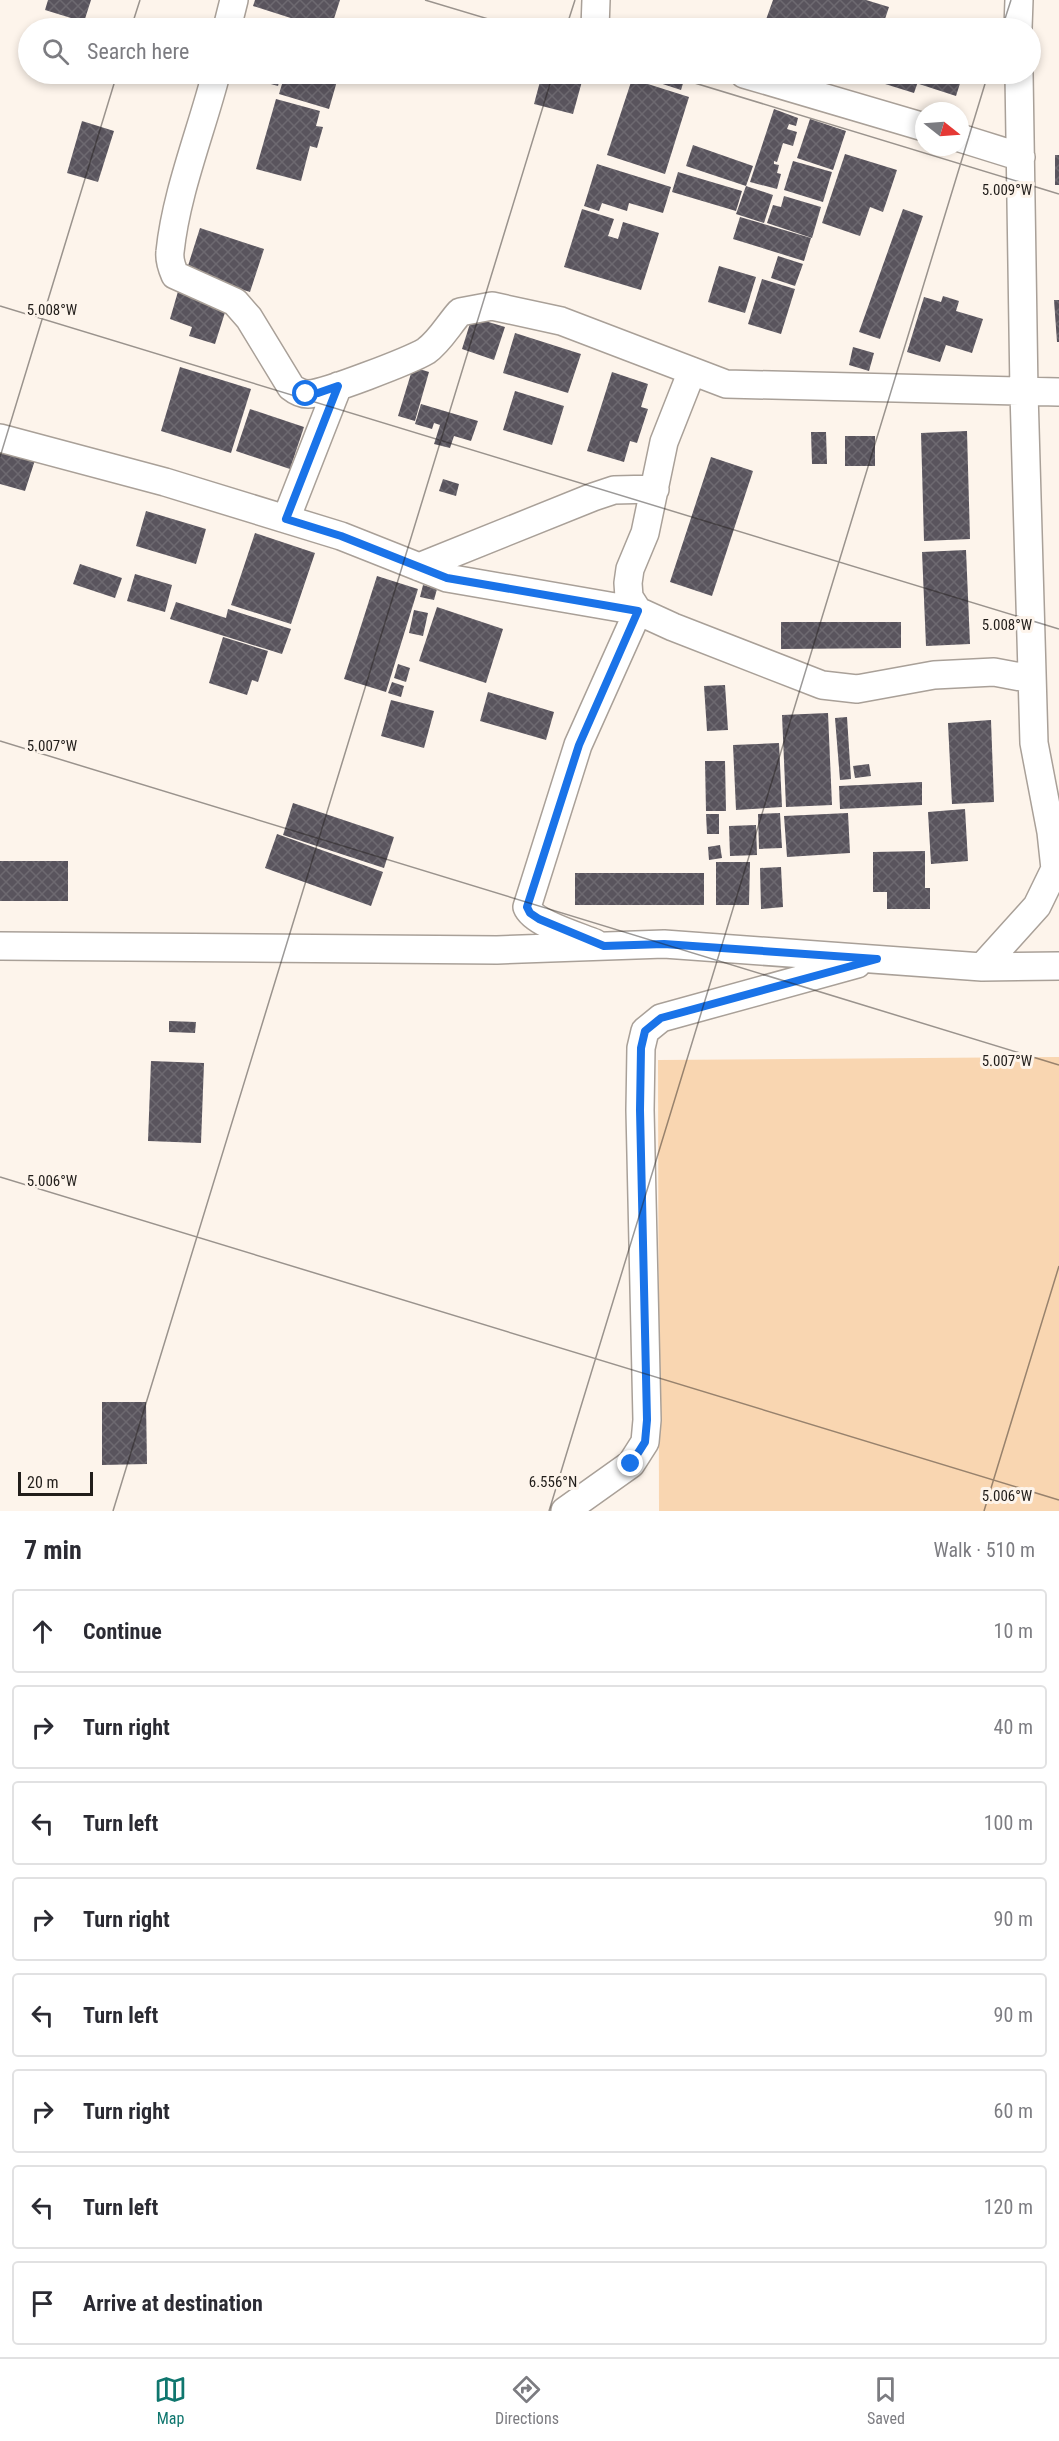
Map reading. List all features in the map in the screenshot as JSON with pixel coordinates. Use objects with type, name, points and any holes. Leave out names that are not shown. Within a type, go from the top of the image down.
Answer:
[{"type":"street","points":[[230,18],[234,0]]},
{"type":"street","points":[[595,18],[596,0]]},
{"type":"street","points":[[1018,18],[1019,0]]},
{"type":"street","points":[[213,84],[182,196],[169,255],[172,267],[175,275],[235,302],[249,318],[291,387],[298,392],[318,393],[426,351],[460,312],[492,306],[561,321],[726,384],[1059,392]]},
{"type":"street","points":[[778,84],[915,124]]},
{"type":"street","points":[[982,967],[1037,906],[1057,871],[1052,832],[1034,743],[1024,392],[1019,84]]},
{"type":"street","points":[[969,141],[1021,157]]},
{"type":"street","points":[[638,611],[629,597],[630,569],[645,533],[664,442],[692,371]]},
{"type":"street","points":[[286,519],[338,386]]},
{"type":"street","points":[[0,438],[165,482],[341,536],[447,578],[638,611],[812,681],[839,688],[857,688],[934,675],[994,672],[1032,679]]},
{"type":"street","points":[[419,567],[482,544],[592,497],[614,490],[655,489]]},
{"type":"street","points":[[604,946],[539,919],[530,913],[527,907],[579,745],[638,611]]},
{"type":"street","points":[[0,946],[497,950],[664,944],[982,967],[1059,966]]},
{"type":"street","points":[[565,1511],[631,1464],[645,1442],[647,1420],[640,1110],[641,1048],[645,1031],[661,1018],[877,959]]},
{"type":"shaded area","points":[[1059,1057],[1059,1511],[659,1511],[658,1060]]},
{"type":"building","points":[[48,0],[91,0],[85,18],[71,18],[45,10]]},
{"type":"building","points":[[255,0],[340,0],[334,18],[291,18],[253,6]]},
{"type":"building","points":[[773,0],[866,0],[889,7],[885,18],[767,18]]},
{"type":"building","points":[[282,84],[336,84],[329,109],[279,94]]},
{"type":"building","points":[[539,84],[581,84],[573,114],[534,104]]},
{"type":"building","points":[[630,84],[648,84],[689,97],[665,174],[607,155]]},
{"type":"building","points":[[663,84],[683,84],[681,90]]},
{"type":"building","points":[[885,84],[917,84],[914,93]]},
{"type":"building","points":[[919,84],[960,84],[956,96]]},
{"type":"building","points":[[276,99],[320,111],[316,126],[323,127],[317,148],[310,146],[301,181],[256,169]]},
{"type":"building","points":[[774,109],[798,118],[796,126],[789,124],[787,129],[797,132],[793,146],[783,143],[777,162],[774,161],[774,164],[779,165],[777,173],[781,174],[777,189],[750,182]]},
{"type":"building","points":[[810,119],[846,131],[833,170],[797,158]]},
{"type":"building","points":[[82,121],[114,131],[98,182],[67,173]]},
{"type":"building","points":[[693,145],[753,166],[746,186],[686,166]]},
{"type":"building","points":[[845,154],[897,170],[883,212],[870,207],[860,236],[822,223]]},
{"type":"building","points":[[1055,155],[1059,155],[1059,185],[1055,185]]},
{"type":"building","points":[[793,161],[832,172],[823,202],[784,190]]},
{"type":"building","points":[[597,164],[671,187],[663,213],[629,203],[627,211],[602,203],[599,211],[584,206]]},
{"type":"building","points":[[678,172],[742,191],[736,211],[672,192]]},
{"type":"building","points":[[746,186],[773,195],[764,223],[736,214]]},
{"type":"building","points":[[784,196],[821,207],[812,238],[767,223],[773,205],[781,207]]},
{"type":"building","points":[[582,209],[614,219],[608,236],[618,239],[623,222],[659,233],[641,290],[564,267]]},
{"type":"building","points":[[903,209],[923,216],[880,339],[859,332]]},
{"type":"building","points":[[740,217],[811,238],[804,261],[733,239]]},
{"type":"building","points":[[200,228],[264,249],[250,292],[186,272]]},
{"type":"building","points":[[778,256],[803,264],[795,286],[771,278]]},
{"type":"building","points":[[719,266],[756,277],[745,313],[708,302]]},
{"type":"building","points":[[762,279],[795,289],[781,334],[748,324]]},
{"type":"building","points":[[179,288],[228,303],[215,344],[189,336],[192,327],[170,319]]},
{"type":"building","points":[[943,296],[959,301],[956,311],[983,319],[972,353],[946,345],[940,362],[907,352],[924,297],[941,302]]},
{"type":"building","points":[[1054,300],[1059,300],[1059,342],[1057,342]]},
{"type":"building","points":[[472,317],[505,327],[494,360],[462,349]]},
{"type":"building","points":[[515,333],[581,354],[568,393],[503,373]]},
{"type":"building","points":[[853,347],[874,353],[869,371],[849,365]]},
{"type":"building","points":[[180,367],[251,389],[231,453],[161,431]]},
{"type":"building","points":[[413,367],[429,372],[415,421],[398,416]]},
{"type":"building","points":[[612,372],[648,384],[641,407],[648,409],[637,443],[630,441],[624,462],[587,451]]},
{"type":"building","points":[[515,391],[564,406],[552,445],[503,430]]},
{"type":"building","points":[[421,404],[478,421],[471,441],[454,436],[450,448],[434,444],[440,425],[434,423],[432,429],[415,424]]},
{"type":"building","points":[[250,409],[304,427],[290,469],[236,451]]},
{"type":"building","points":[[967,431],[970,539],[924,541],[921,433]]},
{"type":"building","points":[[811,432],[826,432],[827,464],[812,464]]},
{"type":"building","points":[[845,436],[875,436],[875,466],[845,466]]},
{"type":"building","points":[[0,446],[36,457],[25,491],[0,484]]},
{"type":"building","points":[[711,457],[753,471],[712,596],[670,582]]},
{"type":"building","points":[[443,479],[459,484],[456,496],[439,491]]},
{"type":"building","points":[[146,511],[206,529],[196,564],[136,546]]},
{"type":"building","points":[[255,533],[315,553],[291,624],[231,605]]},
{"type":"building","points":[[966,550],[970,644],[926,646],[922,552]]},
{"type":"building","points":[[80,564],[122,578],[115,598],[73,584]]},
{"type":"building","points":[[135,574],[172,585],[165,612],[127,601]]},
{"type":"building","points":[[377,576],[418,589],[386,692],[344,679]]},
{"type":"building","points":[[423,585],[437,589],[434,600],[420,597]]},
{"type":"building","points":[[176,602],[226,618],[228,609],[291,629],[282,654],[170,619]]},
{"type":"building","points":[[437,607],[503,629],[486,683],[419,661]]},
{"type":"building","points":[[414,610],[428,613],[423,636],[409,633]]},
{"type":"building","points":[[781,622],[901,622],[901,648],[781,649]]},
{"type":"building","points":[[223,637],[268,651],[258,682],[252,680],[247,695],[209,683]]},
{"type":"building","points":[[398,664],[410,668],[406,682],[394,678]]},
{"type":"building","points":[[392,682],[404,686],[401,697],[388,693]]},
{"type":"building","points":[[725,685],[728,730],[707,731],[704,686]]},
{"type":"building","points":[[488,692],[554,712],[546,740],[480,721]]},
{"type":"building","points":[[391,700],[434,711],[424,748],[381,736]]},
{"type":"building","points":[[828,713],[832,805],[786,807],[782,715]]},
{"type":"building","points":[[847,717],[851,779],[840,780],[835,718]]},
{"type":"building","points":[[991,720],[994,802],[952,804],[948,723]]},
{"type":"building","points":[[779,743],[782,807],[736,810],[733,745]]},
{"type":"building","points":[[705,761],[725,761],[726,811],[706,811]]},
{"type":"building","points":[[869,764],[871,776],[855,778],[853,766]]},
{"type":"building","points":[[922,782],[922,805],[840,809],[839,786]]},
{"type":"building","points":[[293,803],[394,837],[384,868],[283,835]]},
{"type":"building","points":[[965,809],[968,861],[931,864],[928,812]]},
{"type":"building","points":[[780,813],[782,848],[759,849],[758,814]]},
{"type":"building","points":[[848,813],[850,853],[787,857],[784,816]]},
{"type":"building","points":[[706,814],[719,814],[719,834],[707,834]]},
{"type":"building","points":[[756,825],[757,855],[730,856],[729,826]]},
{"type":"building","points":[[277,834],[383,872],[371,906],[265,868]]},
{"type":"building","points":[[720,845],[722,858],[709,860],[708,847]]},
{"type":"building","points":[[925,851],[925,888],[930,888],[930,909],[887,909],[887,892],[873,892],[873,852]]},
{"type":"building","points":[[0,861],[68,861],[68,901],[0,901]]},
{"type":"building","points":[[716,862],[750,862],[749,905],[716,905]]},
{"type":"building","points":[[781,867],[783,907],[761,909],[760,868]]},
{"type":"building","points":[[575,873],[704,873],[704,905],[575,905]]},
{"type":"building","points":[[169,1021],[196,1022],[195,1033],[169,1032]]},
{"type":"building","points":[[151,1061],[204,1063],[201,1143],[148,1141]]},
{"type":"building","points":[[102,1402],[146,1402],[147,1464],[102,1465]]},
{"type":"route","points":[[306,394],[318,393],[338,386],[286,519],[341,536],[447,578],[638,611],[579,745],[527,907],[530,913],[539,919],[604,946],[664,944],[877,959],[661,1018],[645,1031],[641,1048],[640,1110],[647,1420],[645,1442],[631,1464]]}]
